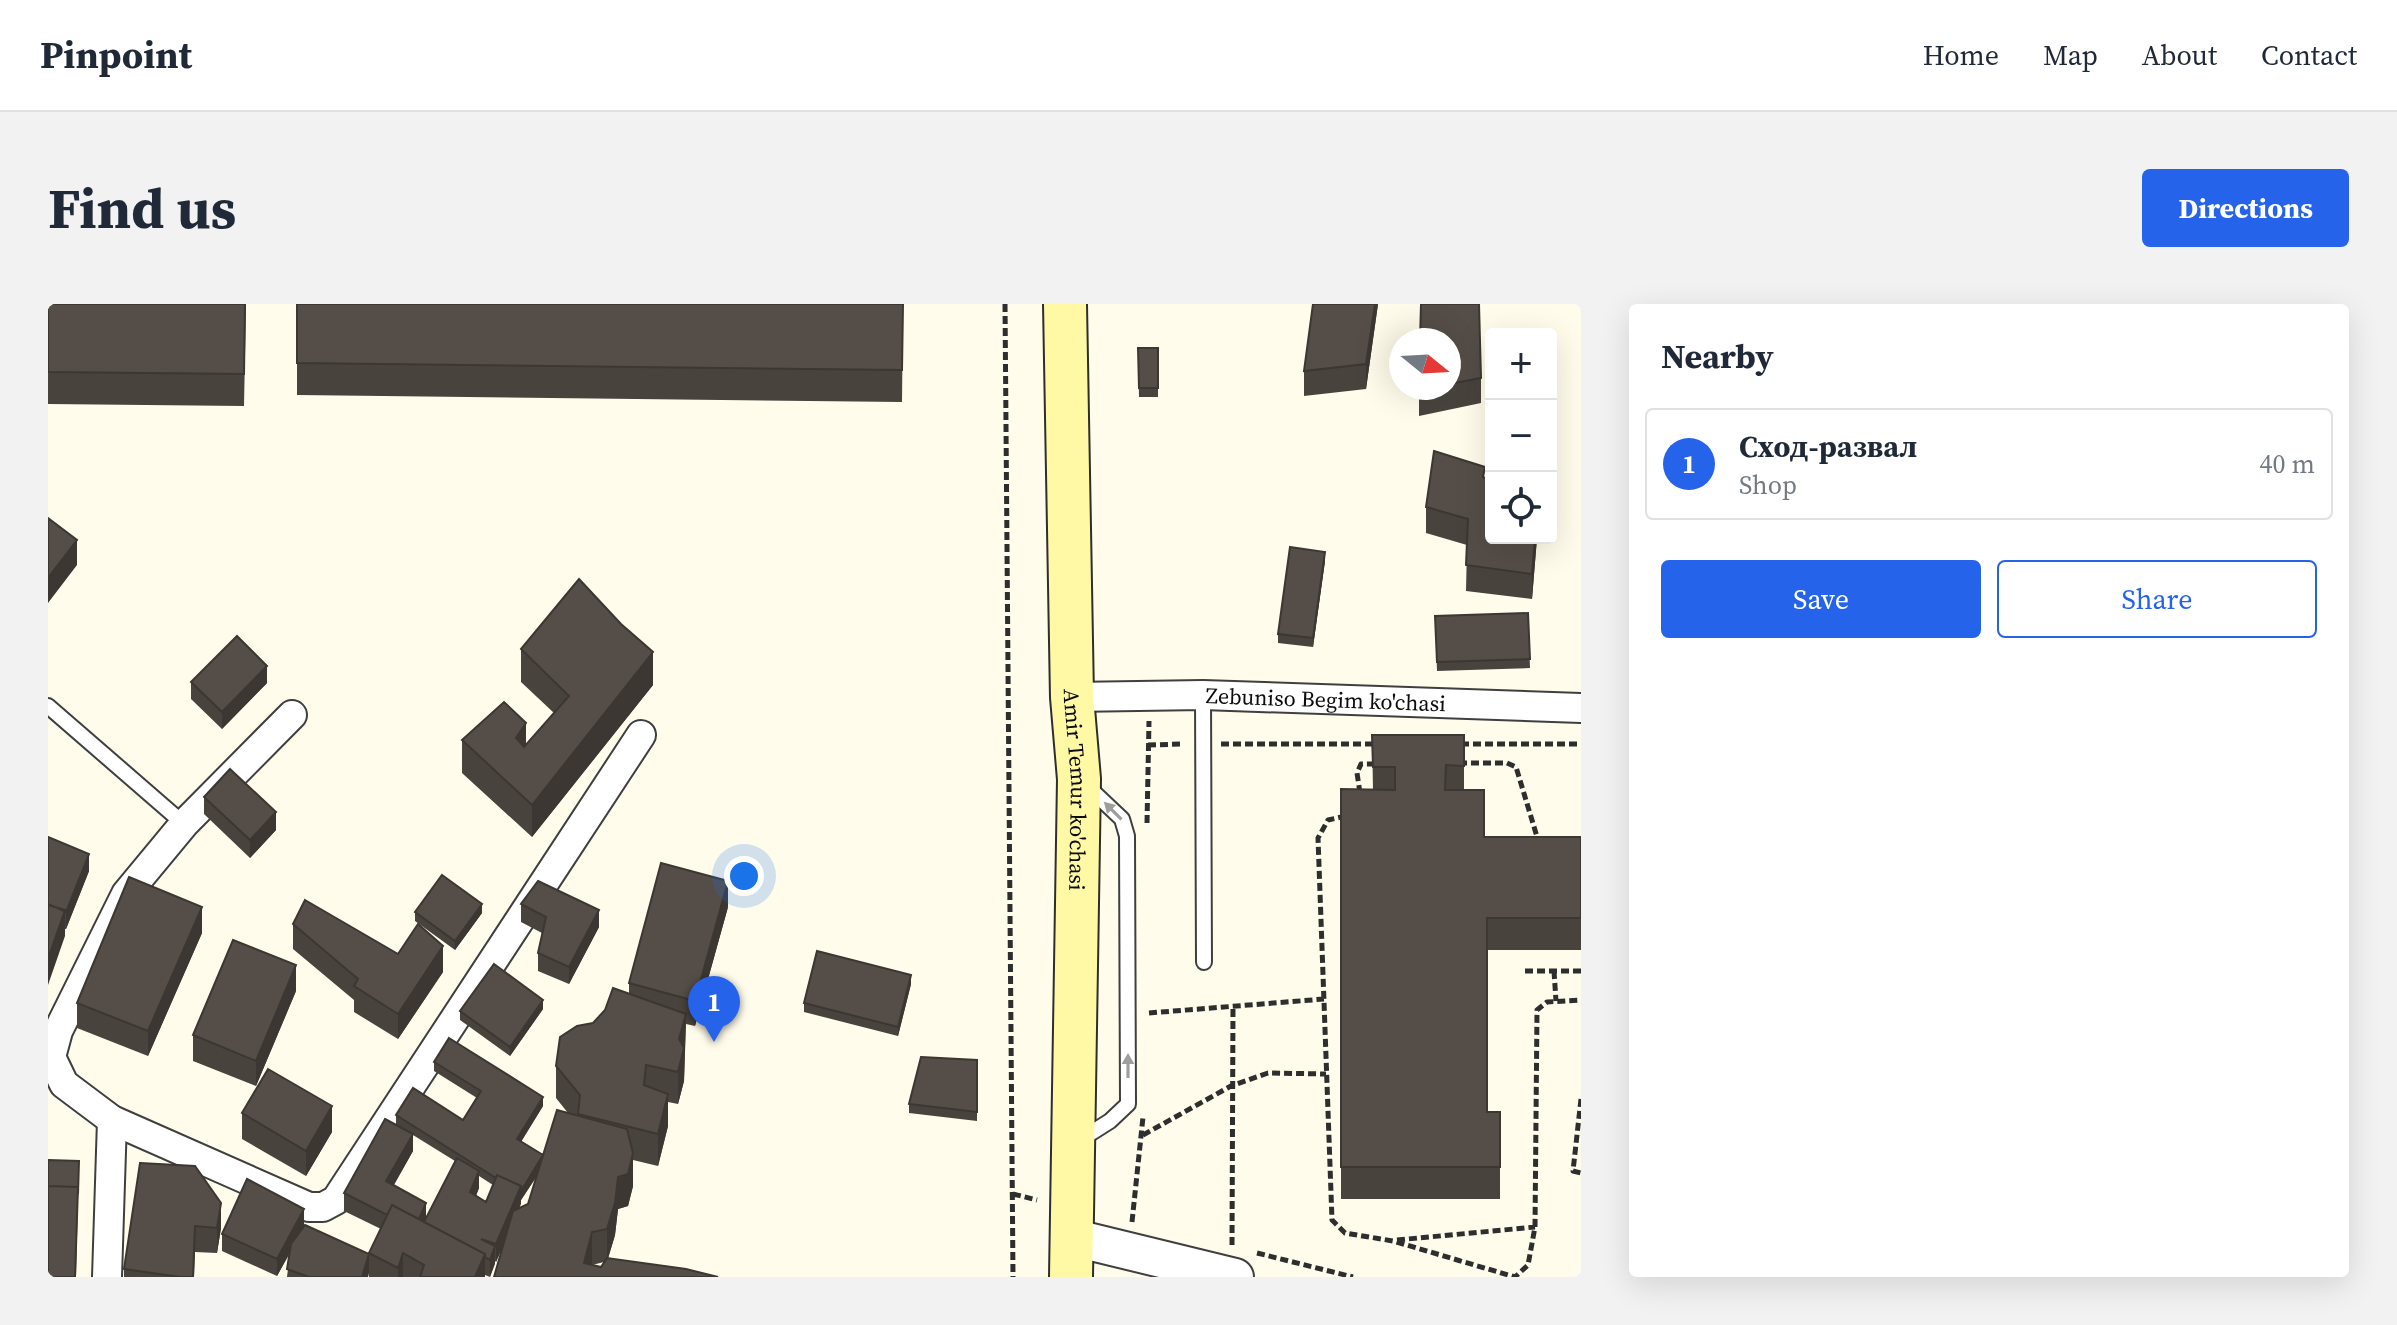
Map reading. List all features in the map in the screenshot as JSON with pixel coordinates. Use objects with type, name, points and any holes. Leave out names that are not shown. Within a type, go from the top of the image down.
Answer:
[{"type":"main road","name":"Amir Temur ko'chasi","points":[[1065,304],[1072,697],[1079,779],[1071,1257]]},
{"type":"street","name":"Zebuniso Begim ko'chasi","points":[[1072,697],[1203,695],[1581,708]]},
{"type":"street","points":[[292,715],[184,824],[126,894],[58,1031],[50,1057],[64,1084],[112,1120],[309,1207],[323,1207],[336,1200],[641,735]]},
{"type":"street","points":[[107,1277],[112,1120]]},
{"type":"street","points":[[1071,1257],[1234,1262]]},
{"type":"lane","points":[[1203,695],[1204,962]]},
{"type":"lane","points":[[48,706],[184,824]]},
{"type":"path","points":[[1005,304],[1013,1277]]},
{"type":"path","points":[[1148,745],[1392,744]]},
{"type":"path","points":[[1455,744],[1581,744]]},
{"type":"path","points":[[1449,763],[1507,763],[1516,767],[1538,839],[1546,847]]},
{"type":"path","points":[[1361,804],[1357,773],[1361,764],[1391,764]]},
{"type":"path","points":[[1357,814],[1328,820],[1318,838],[1332,1220],[1345,1233],[1393,1241],[1515,1277],[1528,1265],[1535,1227],[1537,1010],[1547,1002],[1581,1000]]},
{"type":"path","points":[[1525,971],[1581,971]]},
{"type":"path","points":[[1554,971],[1556,1001]]},
{"type":"path","points":[[1144,1014],[1324,999]]},
{"type":"path","points":[[1233,1006],[1234,1262]]},
{"type":"path","points":[[1142,1136],[1231,1086],[1268,1073],[1327,1074]]},
{"type":"path","points":[[1581,1099],[1573,1171],[1581,1173]]},
{"type":"path","points":[[1393,1241],[1535,1227]]},
{"type":"building","points":[[48,304],[245,304],[244,374],[48,372]]},
{"type":"building","points":[[297,304],[903,304],[902,370],[297,363]]},
{"type":"building","points":[[1313,304],[1375,304],[1366,364],[1304,371]]},
{"type":"building","points":[[1421,304],[1479,304],[1481,378],[1461,382],[1461,328],[1420,328]]},
{"type":"building","points":[[1138,348],[1158,348],[1158,388],[1139,388]]},
{"type":"building","points":[[1434,451],[1485,467],[1485,544],[1534,544],[1532,574],[1466,565],[1468,519],[1426,507]]},
{"type":"building","points":[[48,518],[77,540],[48,578]]},
{"type":"building","points":[[1290,547],[1325,552],[1313,638],[1278,634]]},
{"type":"building","points":[[579,579],[621,624],[653,652],[532,805],[462,740],[504,702],[526,723],[516,738],[524,747],[569,696],[521,649]]},
{"type":"building","points":[[1528,613],[1530,659],[1437,662],[1435,616]]},
{"type":"building","points":[[237,636],[267,666],[222,712],[191,682]]},
{"type":"building","points":[[1372,735],[1464,735],[1464,766],[1446,765],[1445,790],[1484,790],[1484,837],[1581,837],[1581,918],[1487,918],[1487,1112],[1500,1112],[1500,1167],[1341,1167],[1341,789],[1395,790],[1395,767],[1373,767]]},
{"type":"building","points":[[230,769],[276,812],[250,840],[204,797]]},
{"type":"building","points":[[48,837],[89,854],[66,912],[48,904]]},
{"type":"building","points":[[661,863],[728,881],[695,1001],[629,983]]},
{"type":"building","points":[[442,875],[482,904],[455,941],[415,912]]},
{"type":"building","points":[[129,877],[202,907],[148,1031],[77,1003]]},
{"type":"building","points":[[538,881],[599,910],[569,967],[538,953],[546,917],[521,904]]},
{"type":"building","points":[[305,900],[398,954],[418,924],[443,946],[398,1014],[354,986],[358,979],[293,924]]},
{"type":"building","points":[[48,905],[65,910],[48,959]]},
{"type":"building","points":[[233,940],[296,965],[256,1061],[193,1035]]},
{"type":"building","points":[[817,951],[911,975],[898,1027],[804,1003]]},
{"type":"building","points":[[494,964],[543,1000],[510,1047],[460,1011]]},
{"type":"building","points":[[613,988],[686,1014],[679,1039],[684,1048],[678,1072],[646,1065],[644,1085],[668,1094],[658,1134],[578,1114],[580,1095],[556,1066],[560,1037],[577,1026],[593,1023],[605,1010]]},
{"type":"building","points":[[449,1038],[543,1097],[517,1139],[543,1155],[521,1191],[521,1186],[497,1175],[496,1178],[396,1115],[413,1088],[463,1120],[481,1091],[434,1062]]},
{"type":"building","points":[[921,1057],[977,1060],[977,1112],[909,1104]]},
{"type":"building","points":[[268,1069],[332,1106],[306,1151],[242,1113]]},
{"type":"building","points":[[557,1110],[627,1129],[633,1153],[628,1174],[618,1177],[615,1203],[607,1229],[592,1232],[584,1263],[601,1267],[607,1258],[686,1269],[718,1277],[494,1277],[513,1211],[528,1204]]},
{"type":"building","points":[[385,1119],[413,1134],[386,1181],[426,1203],[419,1219],[392,1205],[387,1215],[344,1193]]},
{"type":"building","points":[[457,1158],[479,1171],[470,1192],[486,1202],[497,1175],[521,1186],[496,1244],[481,1239],[495,1246],[490,1260],[485,1254],[424,1222]]},
{"type":"building","points":[[48,1160],[79,1161],[78,1194],[78,1187],[48,1186]]},
{"type":"building","points":[[140,1163],[195,1166],[221,1203],[217,1228],[195,1226],[193,1277],[124,1269]]},
{"type":"building","points":[[247,1179],[304,1209],[277,1259],[222,1234]]},
{"type":"building","points":[[48,1186],[78,1187],[75,1277],[48,1277]]},
{"type":"building","points":[[392,1205],[485,1254],[475,1277],[420,1277],[424,1265],[403,1253],[398,1268],[369,1253]]},
{"type":"building","points":[[305,1225],[369,1254],[362,1277],[309,1277],[287,1269],[291,1244]]},
{"type":"place","name":"Сход-развал","points":[[714,1042]]}]
